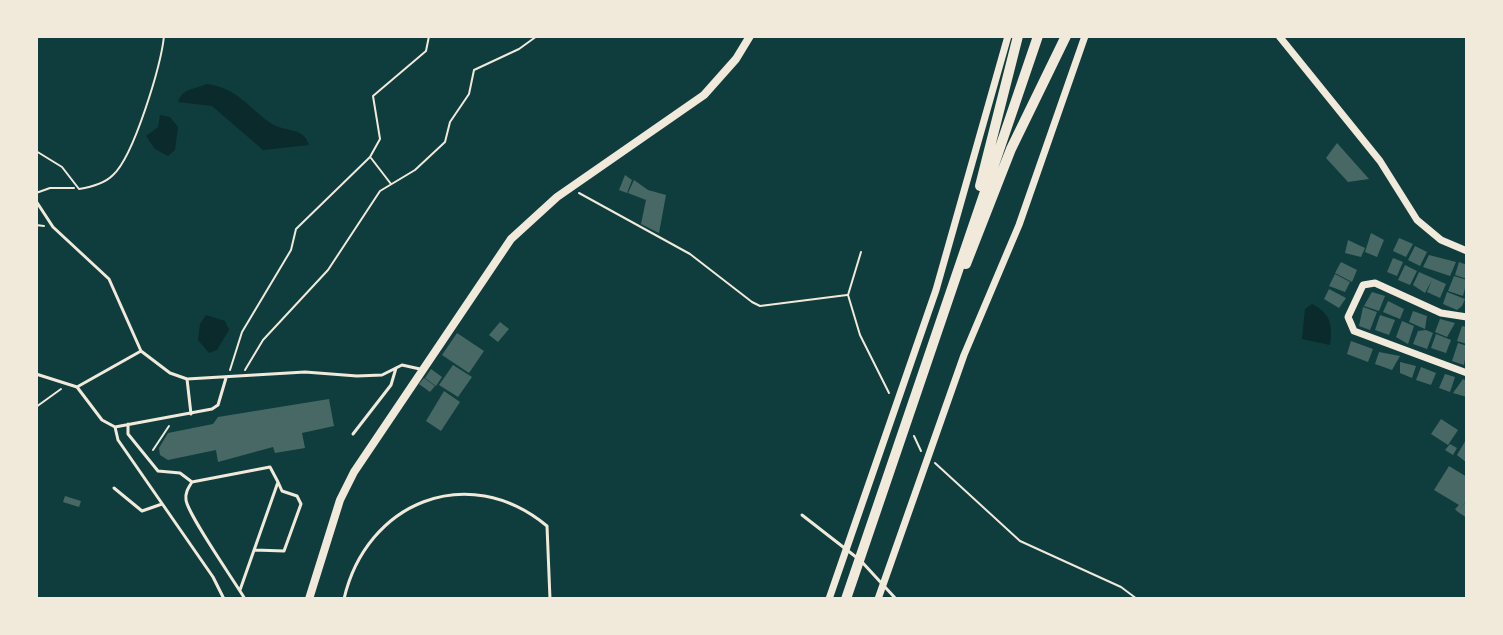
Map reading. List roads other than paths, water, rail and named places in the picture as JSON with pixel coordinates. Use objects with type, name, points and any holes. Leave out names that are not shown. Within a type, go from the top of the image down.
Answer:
[{"type":"main road","points":[[966,243],[1018,36]]},
{"type":"main road","points":[[940,329],[966,243],[1038,36]]},
{"type":"main road","points":[[846,599],[940,329],[1011,149],[1066,36]]},
{"type":"street","points":[[309,599],[340,500],[373,439],[511,239],[569,188],[704,95],[736,59],[750,36]]},
{"type":"street","points":[[829,599],[936,290],[1008,36]]},
{"type":"street","points":[[878,599],[964,355],[1019,225],[1085,36]]},
{"type":"street","points":[[1279,36],[1380,161],[1417,220],[1441,240],[1467,251]]},
{"type":"street","points":[[1467,316],[1441,313],[1375,283],[1363,285],[1348,317],[1354,331],[1467,373]]},
{"type":"lane","points":[[36,201],[53,227],[109,279],[141,351],[170,373],[187,379],[305,372],[382,375],[402,365],[421,369]]},
{"type":"lane","points":[[77,387],[141,351]]},
{"type":"lane","points":[[353,434],[391,385],[396,368]]},
{"type":"lane","points":[[36,374],[77,387],[89,407],[109,426],[115,427],[174,418],[218,405],[227,377]]},
{"type":"lane","points":[[187,379],[191,414]]},
{"type":"lane","points":[[129,423],[128,434],[158,471],[180,473],[192,482]]},
{"type":"lane","points":[[115,427],[118,440],[213,577],[224,599]]},
{"type":"lane","points":[[245,599],[188,507],[186,491],[192,482],[263,466],[270,467],[282,491],[297,496],[301,504],[284,551],[255,550]]},
{"type":"lane","points":[[240,590],[278,482]]},
{"type":"lane","points":[[114,488],[142,511],[162,504]]},
{"type":"lane","points":[[344,599],[356,560],[384,525],[418,504],[462,494],[503,501],[547,526],[550,599]]},
{"type":"lane","points":[[802,515],[847,550],[896,599]]},
{"type":"water","points":[[206,84],[226,89],[272,124],[303,135],[309,145],[263,150],[212,106],[178,102],[186,91]]},
{"type":"water","points":[[160,115],[170,117],[178,127],[175,150],[168,156],[155,149],[146,136],[158,127]]},
{"type":"water","points":[[1312,304],[1329,321],[1330,345],[1302,339],[1305,309]]},
{"type":"water","points":[[206,315],[225,321],[229,330],[217,350],[209,353],[198,340],[200,324]]}]
